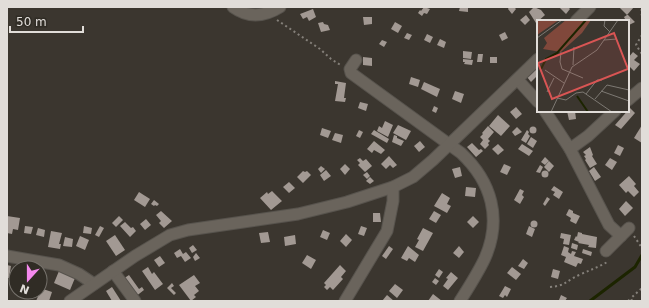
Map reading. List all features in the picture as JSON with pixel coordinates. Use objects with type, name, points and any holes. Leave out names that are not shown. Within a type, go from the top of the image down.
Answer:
[{"type":"street","points":[[233,7],[244,14],[262,15],[275,9]]},
{"type":"street","points":[[577,20],[590,7]]},
{"type":"street","points":[[356,60],[350,69],[351,73],[470,161],[481,176],[488,192],[493,206],[494,218],[492,236],[484,260],[460,301]]},
{"type":"street","points":[[70,301],[152,245],[178,232],[298,214],[348,202],[394,187],[422,170],[537,61]]},
{"type":"street","points":[[518,80],[537,101]]},
{"type":"street","points":[[629,99],[642,88]]},
{"type":"street","points":[[546,112],[570,149],[609,225],[627,233],[609,255]]},
{"type":"street","points":[[570,149],[588,136],[615,112]]},
{"type":"street","points":[[345,301],[387,230],[393,201],[394,187]]},
{"type":"street","points":[[7,256],[59,265],[79,274],[94,284]]},
{"type":"street","points":[[113,271],[135,301]]},
{"type":"path","points":[[275,9],[275,19],[320,49],[331,59],[350,69]]},
{"type":"path","points":[[642,9],[642,16]]},
{"type":"path","points":[[642,35],[636,45],[642,54]]},
{"type":"path","points":[[627,233],[642,248]]},
{"type":"path","points":[[550,287],[560,286],[579,275],[595,269],[609,255]]},
{"type":"path","points":[[628,301],[642,288]]},
{"type":"building","points":[[424,7],[430,9],[427,14],[424,13],[422,16],[418,13]]},
{"type":"building","points":[[460,7],[468,7],[468,12],[459,11]]},
{"type":"building","points":[[509,7],[514,7],[516,9],[512,14],[508,9]]},
{"type":"building","points":[[534,7],[541,10],[545,15],[539,20],[537,20],[536,23],[529,12]]},
{"type":"building","points":[[559,7],[568,7],[570,9],[566,14]]},
{"type":"building","points":[[619,7],[634,7],[627,15]]},
{"type":"building","points":[[313,9],[316,17],[309,21],[307,17],[303,19],[300,14]]},
{"type":"building","points":[[526,15],[530,20],[525,25],[520,20]]},
{"type":"building","points":[[628,15],[635,22],[629,25],[629,20],[626,20],[624,17]]},
{"type":"building","points":[[363,17],[372,17],[372,24],[364,25]]},
{"type":"building","points":[[323,22],[324,24],[328,25],[330,30],[321,32],[318,23]]},
{"type":"building","points":[[395,22],[402,26],[398,33],[391,29]]},
{"type":"building","points":[[505,32],[508,38],[502,41],[499,35]]},
{"type":"building","points":[[407,33],[412,35],[409,40],[404,38]]},
{"type":"building","points":[[427,34],[433,37],[430,43],[424,40]]},
{"type":"building","points":[[440,39],[446,42],[444,48],[437,45]]},
{"type":"building","points":[[382,40],[387,42],[384,47],[379,44]]},
{"type":"building","points":[[463,51],[472,52],[471,59],[463,58]]},
{"type":"building","points":[[633,52],[638,56],[634,60],[640,64],[634,71],[629,66],[629,57]]},
{"type":"building","points":[[478,54],[483,54],[482,62],[477,62]]},
{"type":"building","points":[[363,57],[372,58],[372,66],[363,65]]},
{"type":"building","points":[[490,57],[497,57],[497,63],[490,63]]},
{"type":"building","points":[[463,59],[473,60],[472,65],[464,64],[465,62],[463,62]]},
{"type":"building","points":[[535,69],[537,71],[537,76],[531,82],[527,77]]},
{"type":"building","points":[[411,77],[420,80],[418,87],[409,84]]},
{"type":"building","points":[[335,81],[346,83],[344,98],[346,98],[345,102],[335,101],[338,84],[335,84]]},
{"type":"building","points":[[424,82],[440,89],[437,97],[421,89]]},
{"type":"building","points":[[455,91],[464,94],[461,103],[452,99]]},
{"type":"building","points":[[360,102],[368,104],[366,111],[358,108]]},
{"type":"building","points":[[434,106],[438,108],[436,113],[432,111]]},
{"type":"building","points":[[516,107],[522,114],[516,119],[510,112]]},
{"type":"building","points":[[630,108],[635,113],[621,129],[615,125],[626,112],[629,112]]},
{"type":"building","points":[[567,112],[575,112],[576,119],[569,120]]},
{"type":"building","points":[[498,115],[510,126],[501,136],[489,126]]},
{"type":"building","points":[[385,121],[393,125],[388,137],[377,131],[379,126],[382,128]]},
{"type":"building","points":[[398,125],[411,131],[406,140],[393,133]]},
{"type":"building","points":[[642,125],[642,143],[634,138]]},
{"type":"building","points":[[488,126],[494,132],[488,139],[490,141],[488,143],[489,145],[485,149],[480,144],[483,140],[480,137]]},
{"type":"building","points":[[517,127],[522,132],[515,136],[512,132]]},
{"type":"building","points":[[533,127],[536,130],[533,133],[530,130]]},
{"type":"building","points":[[322,128],[331,131],[328,138],[320,135]]},
{"type":"building","points":[[359,130],[363,132],[360,138],[356,136]]},
{"type":"building","points":[[374,130],[389,139],[387,143],[371,134]]},
{"type":"building","points":[[527,130],[530,136],[526,143],[521,140]]},
{"type":"building","points":[[335,133],[343,135],[341,143],[332,140]]},
{"type":"building","points":[[394,135],[404,141],[401,146],[392,142]]},
{"type":"building","points":[[531,137],[537,141],[533,148],[527,144]]},
{"type":"building","points":[[374,141],[385,150],[381,154],[374,150],[372,153],[367,149]]},
{"type":"building","points":[[420,141],[425,147],[419,152],[414,146]]},
{"type":"building","points":[[472,143],[479,150],[481,149],[483,151],[476,157],[467,147]]},
{"type":"building","points":[[498,144],[504,150],[498,155],[492,149]]},
{"type":"building","points":[[522,144],[533,151],[529,156],[518,149]]},
{"type":"building","points":[[618,145],[624,148],[620,156],[614,153]]},
{"type":"building","points":[[590,147],[592,156],[597,164],[590,168],[585,160],[586,159],[584,156],[586,155],[583,152]]},
{"type":"building","points":[[389,156],[397,165],[393,168],[390,165],[386,169],[381,164]]},
{"type":"building","points":[[545,157],[549,161],[545,165],[541,162]]},
{"type":"building","points":[[360,158],[363,161],[366,159],[372,166],[365,172],[358,165],[360,163],[357,160]]},
{"type":"building","points":[[610,158],[617,162],[612,170],[605,165]]},
{"type":"building","points":[[549,161],[554,166],[549,172],[544,167]]},
{"type":"building","points":[[345,164],[350,169],[345,175],[340,169]]},
{"type":"building","points":[[504,164],[511,167],[507,175],[500,172]]},
{"type":"building","points":[[540,165],[543,167],[540,173],[536,172]]},
{"type":"building","points":[[321,166],[325,169],[321,173],[318,169]]},
{"type":"building","points":[[460,167],[462,176],[455,178],[452,169]]},
{"type":"building","points":[[594,167],[601,177],[595,181],[589,171]]},
{"type":"building","points":[[326,170],[331,176],[324,181],[320,175]]},
{"type":"building","points":[[303,171],[307,171],[311,175],[303,183],[297,177]]},
{"type":"building","points":[[545,171],[548,174],[545,177],[542,174]]},
{"type":"building","points":[[367,172],[370,176],[367,179],[363,175]]},
{"type":"building","points":[[629,176],[636,184],[634,186],[639,192],[634,197],[628,191],[626,193],[619,185]]},
{"type":"building","points":[[370,177],[374,181],[370,184],[366,181]]},
{"type":"building","points":[[289,182],[295,188],[289,193],[283,187]]},
{"type":"building","points":[[554,186],[563,192],[559,199],[553,195],[555,192],[551,190]]},
{"type":"building","points":[[466,187],[476,188],[475,197],[465,196]]},
{"type":"building","points":[[520,189],[524,191],[522,195],[524,197],[520,204],[514,200]]},
{"type":"building","points":[[272,191],[282,201],[271,210],[260,198],[267,192],[268,194]]},
{"type":"building","points":[[139,192],[150,199],[145,207],[134,200]]},
{"type":"building","points":[[442,193],[450,198],[447,204],[451,206],[447,213],[434,206]]},
{"type":"building","points":[[547,197],[550,199],[545,206],[543,204]]},
{"type":"building","points":[[154,200],[159,204],[157,206],[151,204]]},
{"type":"building","points":[[626,201],[633,208],[625,216],[619,209]]},
{"type":"building","points":[[569,209],[573,211],[573,213],[580,216],[576,224],[570,221],[571,218],[566,215]]},
{"type":"building","points":[[161,211],[172,221],[164,228],[159,223],[161,221],[156,215]]},
{"type":"building","points":[[434,211],[441,215],[436,223],[429,219]]},
{"type":"building","points":[[373,213],[380,213],[381,222],[373,222]]},
{"type":"building","points":[[7,216],[20,218],[18,230],[13,229],[12,234],[7,233]]},
{"type":"building","points":[[119,216],[123,220],[116,227],[112,223]]},
{"type":"building","points":[[473,216],[479,222],[473,228],[467,222]]},
{"type":"building","points":[[146,219],[151,225],[145,230],[140,224]]},
{"type":"building","points":[[534,221],[537,224],[534,227],[531,224]]},
{"type":"building","points":[[125,222],[136,231],[130,237],[120,226]]},
{"type":"building","points":[[25,226],[33,227],[31,234],[24,233]]},
{"type":"building","points":[[84,226],[92,228],[91,234],[83,233]]},
{"type":"building","points":[[100,226],[104,228],[99,237],[95,235]]},
{"type":"building","points":[[361,226],[367,228],[364,236],[358,234]]},
{"type":"building","points":[[529,226],[535,229],[532,237],[526,234]]},
{"type":"building","points":[[38,228],[45,230],[44,237],[36,235]]},
{"type":"building","points":[[423,228],[433,233],[423,251],[415,247],[419,240],[417,239]]},
{"type":"building","points":[[323,230],[330,233],[327,240],[320,237]]},
{"type":"building","points":[[51,231],[62,233],[59,244],[61,244],[60,249],[48,247]]},
{"type":"building","points":[[268,232],[270,242],[261,243],[259,233]]},
{"type":"building","points":[[578,232],[597,237],[596,248],[588,247],[589,245],[578,243],[579,242],[574,240],[576,236],[577,237]]},
{"type":"building","points":[[561,233],[571,235],[569,245],[563,244],[564,239],[560,238]]},
{"type":"building","points":[[346,234],[352,240],[346,247],[340,241]]},
{"type":"building","points":[[115,235],[125,250],[116,256],[106,241]]},
{"type":"building","points":[[295,235],[296,244],[285,246],[284,237]]},
{"type":"building","points":[[80,236],[89,240],[85,250],[76,246]]},
{"type":"building","points":[[65,237],[73,239],[72,247],[63,246]]},
{"type":"building","points":[[572,243],[578,245],[577,250],[571,248]]},
{"type":"building","points":[[193,245],[197,250],[192,253],[189,248]]},
{"type":"building","points":[[389,246],[393,249],[386,259],[382,256]]},
{"type":"building","points":[[408,246],[419,255],[415,262],[409,258],[407,261],[401,258]]},
{"type":"building","points":[[459,246],[464,252],[459,258],[453,253]]},
{"type":"building","points":[[564,246],[569,248],[568,252],[571,254],[572,251],[576,252],[574,256],[583,259],[581,264],[578,263],[576,267],[564,262],[566,257],[561,255]]},
{"type":"building","points":[[180,249],[183,254],[186,252],[191,258],[185,262],[181,256],[177,258],[174,253]]},
{"type":"building","points":[[583,249],[592,252],[591,256],[582,253]]},
{"type":"building","points":[[196,253],[200,258],[195,261],[193,257]]},
{"type":"building","points":[[307,255],[316,260],[311,269],[302,263]]},
{"type":"building","points":[[160,256],[165,263],[159,267],[154,260]]},
{"type":"building","points":[[523,259],[528,263],[524,269],[518,266]]},
{"type":"building","points":[[7,265],[8,278],[7,278]]},
{"type":"building","points":[[340,265],[346,271],[341,277],[343,279],[333,290],[330,287],[327,290],[324,287],[326,285],[324,283]]},
{"type":"building","points":[[148,267],[152,274],[154,272],[163,284],[155,290],[142,271]]},
{"type":"building","points":[[512,267],[521,274],[516,280],[507,273]]},
{"type":"building","points":[[439,269],[443,272],[439,278],[435,275]]},
{"type":"building","points":[[553,269],[560,271],[558,279],[551,277]]},
{"type":"building","points":[[59,271],[75,278],[70,290],[54,283]]},
{"type":"building","points":[[451,272],[458,278],[448,290],[443,286],[448,279],[446,278]]},
{"type":"building","points":[[129,275],[139,289],[142,287],[144,290],[135,297],[123,279]]},
{"type":"building","points":[[194,275],[200,283],[195,286],[199,291],[194,295],[196,297],[191,301],[179,285]]},
{"type":"building","points":[[435,278],[439,281],[436,285],[432,282]]},
{"type":"building","points":[[172,283],[174,286],[171,288],[176,293],[174,295],[167,288]]},
{"type":"building","points":[[395,284],[403,290],[397,298],[389,291]]},
{"type":"building","points":[[505,286],[511,289],[507,297],[505,295],[503,298],[499,296]]},
{"type":"building","points":[[112,287],[121,301],[112,301],[106,291]]},
{"type":"building","points":[[48,291],[52,292],[49,301],[36,301],[48,300]]},
{"type":"building","points":[[433,294],[442,301],[428,301]]},
{"type":"building","points":[[387,295],[394,301],[382,301]]},
{"type":"building","points":[[561,295],[567,298],[565,301],[559,300]]},
{"type":"waterway","points":[[590,301],[635,267],[642,255]]}]
